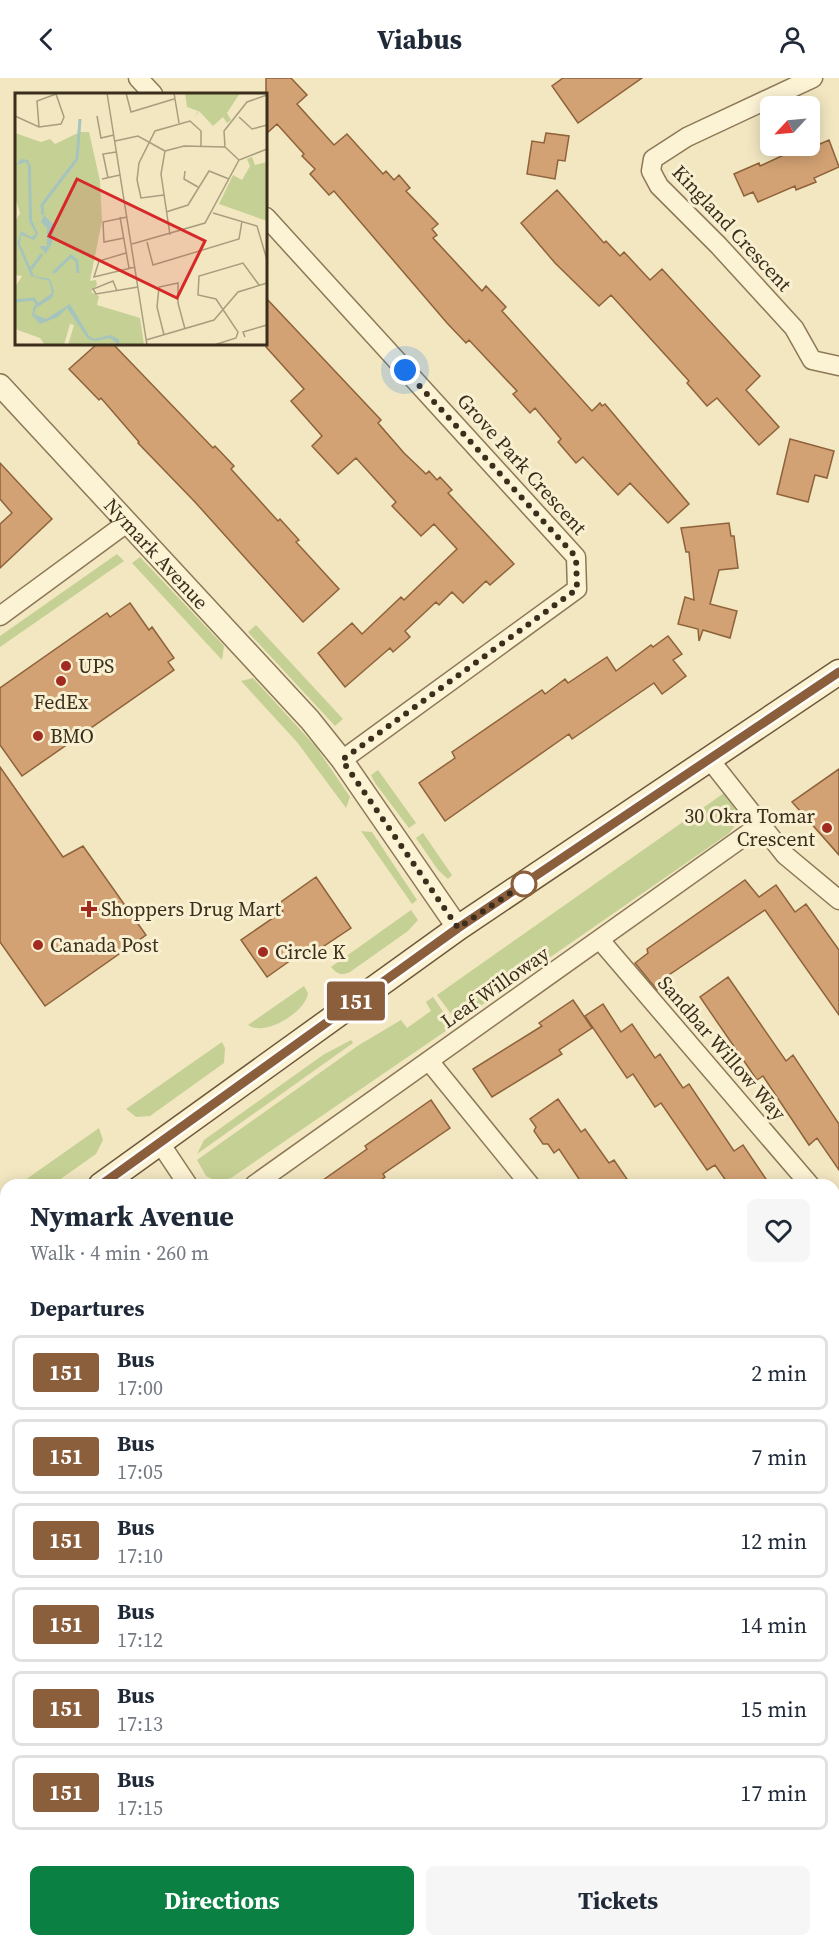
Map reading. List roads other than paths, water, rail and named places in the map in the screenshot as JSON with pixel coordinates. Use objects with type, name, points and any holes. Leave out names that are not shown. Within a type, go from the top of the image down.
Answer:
[{"type":"main road","points":[[109,1179],[458,928],[839,672]]},
{"type":"street","points":[[138,78],[152,93]]},
{"type":"street","name":"Kingland Crescent","points":[[813,78],[687,137],[653,159],[651,171],[658,186],[719,246],[794,328],[812,360],[839,366]]},
{"type":"street","name":"Grove Park Crescent","points":[[267,218],[576,557],[577,589],[342,760]]},
{"type":"street","name":"Nymark Avenue","points":[[0,385],[310,720],[342,760],[458,928]]},
{"type":"street","points":[[0,616],[128,522]]},
{"type":"street","points":[[710,760],[785,855],[839,900]]},
{"type":"street","name":"Leaf Willoway","points":[[263,1179],[760,825]]},
{"type":"street","name":"Sandbar Willow Way","points":[[600,940],[805,1179]]},
{"type":"street","points":[[429,1061],[525,1179]]},
{"type":"street","points":[[160,1143],[184,1179]]},
{"type":"place","name":"UPS","points":[[66,666]]},
{"type":"place","name":"FedEx","points":[[61,681]]},
{"type":"place","name":"BMO","points":[[38,736]]},
{"type":"place","name":"30 Okra Tomar Crescent","points":[[827,828]]},
{"type":"place","name":"Shoppers Drug Mart","points":[[89,909]]},
{"type":"place","name":"Canada Post","points":[[38,945]]},
{"type":"place","name":"Circle K","points":[[263,952]]}]
